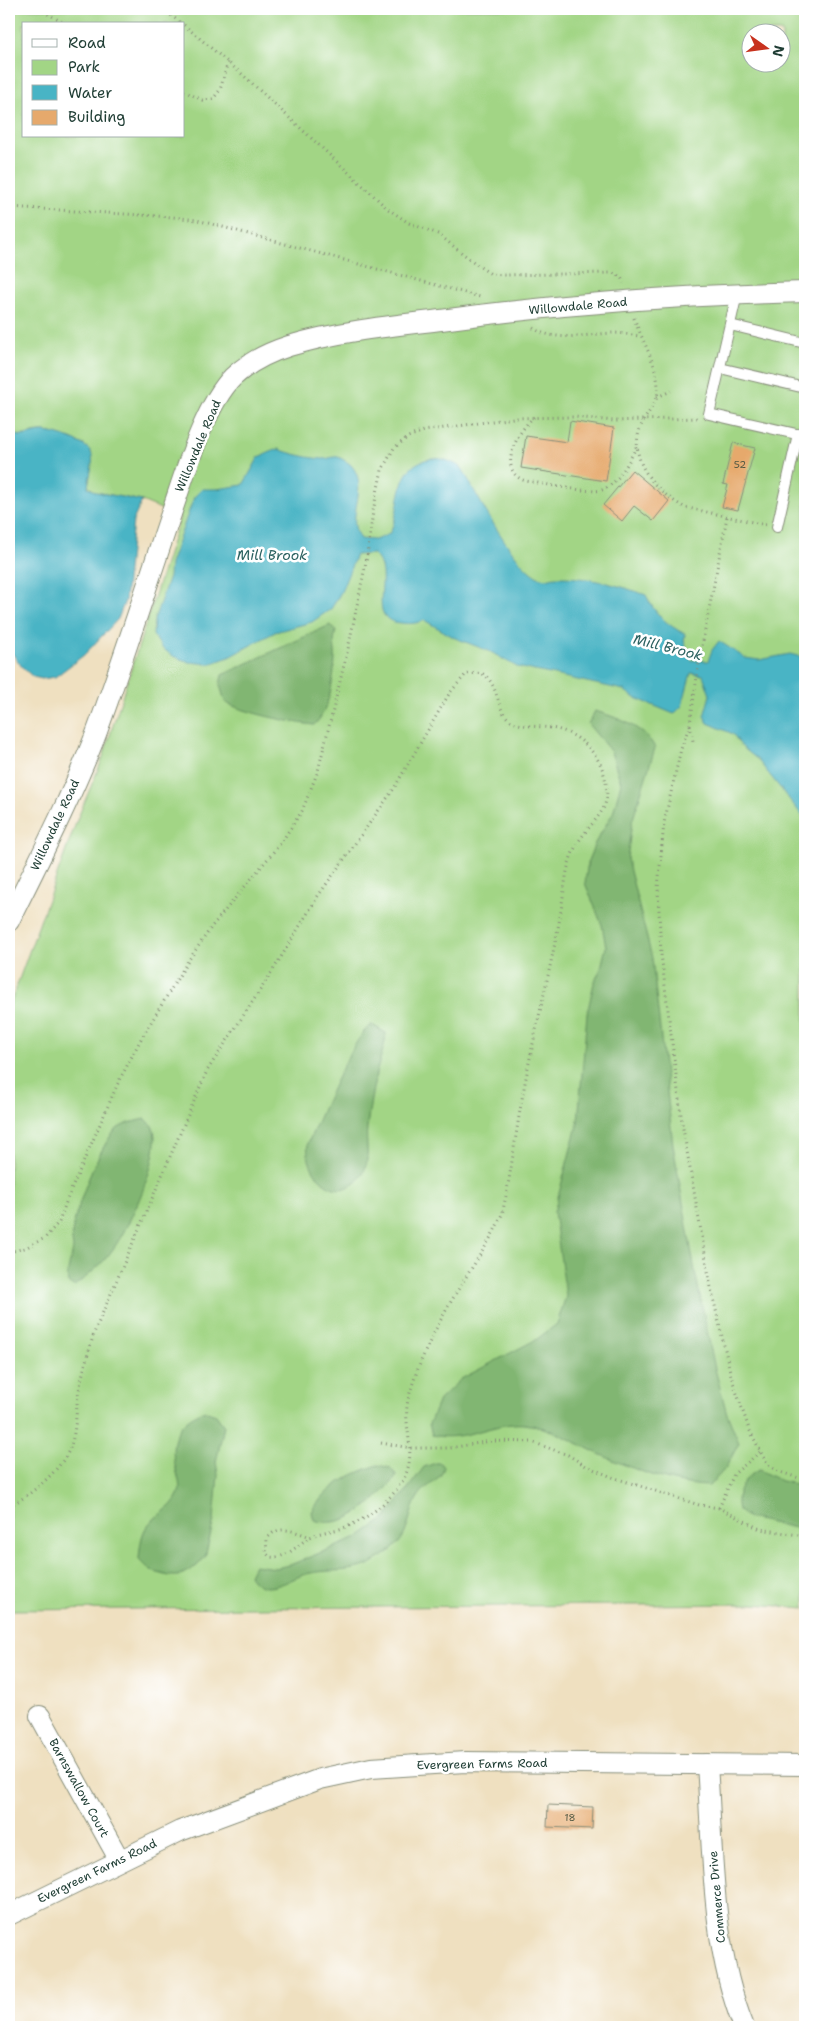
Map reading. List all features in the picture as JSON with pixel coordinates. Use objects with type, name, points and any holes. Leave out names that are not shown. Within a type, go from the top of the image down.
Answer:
[{"type":"street","name":"Willowdale Road","points":[[9,921],[52,834],[96,734],[188,464],[210,414],[232,378],[255,361],[290,345],[339,334],[511,312],[737,294],[805,292]]},
{"type":"street","name":"Barnswallow Court","points":[[40,1716],[119,1860]]},
{"type":"street","name":"Evergreen Farms Road","points":[[9,1915],[180,1831],[278,1792],[320,1779],[371,1768],[465,1762],[805,1765]]},
{"type":"street","name":"Commerce Drive","points":[[707,1764],[720,1936],[728,1982],[744,2027]]},
{"type":"lane","points":[[737,294],[709,414],[802,435],[777,527]]},
{"type":"lane","points":[[730,325],[805,343]]},
{"type":"lane","points":[[720,368],[805,388]]},
{"type":"path","points":[[39,9],[62,22]]},
{"type":"path","points":[[163,9],[180,22]]},
{"type":"path","points":[[185,26],[228,62],[388,209],[409,223],[438,234],[491,274],[613,273],[621,277],[640,336],[656,372],[657,397],[644,419],[638,444],[620,474],[604,489],[592,490],[526,481],[517,478],[512,470],[512,452],[521,430],[534,417]]},
{"type":"path","points":[[185,92],[202,100],[213,98],[220,90],[228,62]]},
{"type":"path","points":[[9,208],[197,220],[481,297]]},
{"type":"path","points":[[511,312],[537,331],[550,336],[615,333],[640,336]]},
{"type":"path","points":[[657,397],[670,391]]},
{"type":"path","points":[[9,1252],[25,1248],[45,1238],[59,1222],[68,1197],[123,1073],[141,1039],[188,961],[213,925],[280,844],[302,810],[318,771],[348,649],[382,470],[390,453],[400,442],[416,434],[477,422],[534,417],[574,417],[614,421],[696,418],[709,414]]},
{"type":"path","points":[[638,444],[640,461],[649,478],[674,501],[694,510],[777,527]]},
{"type":"path","points":[[727,517],[696,678],[690,724],[672,780],[662,832],[658,888],[661,954],[681,1114],[711,1288],[731,1376],[749,1429],[772,1468],[805,1480]]},
{"type":"path","points":[[9,1506],[25,1499],[68,1452],[73,1437],[84,1365],[94,1333],[207,1071],[272,972],[318,896],[393,790],[449,694],[462,678],[476,672],[490,680],[501,707],[511,720],[523,725],[569,732],[589,748],[602,770],[606,798],[601,815],[579,840],[571,857],[558,931],[522,1100],[502,1214],[495,1232],[441,1321],[417,1373],[407,1407],[411,1448],[401,1484],[372,1513],[352,1524],[311,1537],[282,1556],[270,1557],[266,1553],[266,1539],[277,1530],[288,1530],[311,1537]]},
{"type":"path","points":[[690,724],[693,741]]},
{"type":"path","points":[[381,1443],[411,1448],[450,1448],[500,1440],[532,1442],[568,1455],[586,1466],[612,1477],[699,1505],[719,1508],[760,1529],[805,1536]]},
{"type":"path","points":[[719,1508],[739,1467],[761,1452]]},
{"type":"green space","points":[[9,9],[805,9],[805,1608],[753,1604],[9,1610],[9,1007],[77,820],[102,760],[180,517],[142,501],[96,492],[88,486],[92,461],[84,445],[49,433],[39,432],[18,435],[9,432]]},
{"type":"green space","points":[[330,625],[336,631],[330,694],[323,712],[314,725],[243,710],[225,702],[220,685],[222,675]]},
{"type":"green space","points":[[595,711],[629,724],[644,734],[655,748],[632,822],[627,859],[652,958],[673,1145],[695,1272],[715,1369],[727,1414],[739,1443],[725,1469],[709,1486],[681,1483],[639,1470],[599,1454],[545,1428],[513,1424],[444,1437],[432,1435],[429,1424],[439,1400],[461,1379],[537,1339],[557,1324],[566,1296],[554,1212],[578,1122],[587,1014],[594,983],[601,968],[606,947],[602,925],[585,883],[588,861],[595,843],[613,813],[621,783],[611,752],[588,724]]},
{"type":"green space","points":[[372,1025],[386,1033],[370,1108],[367,1134],[367,1162],[363,1173],[354,1184],[344,1188],[334,1188],[325,1184],[311,1166],[308,1155],[308,1143],[347,1059],[356,1043]]},
{"type":"green space","points":[[146,1119],[153,1128],[155,1139],[154,1154],[136,1208],[120,1239],[109,1255],[74,1286],[68,1283],[68,1270],[73,1249],[72,1234],[77,1210],[89,1178],[103,1148],[117,1129],[135,1121]]},
{"type":"green space","points":[[204,1411],[216,1415],[224,1426],[216,1462],[218,1474],[214,1520],[205,1557],[197,1566],[179,1576],[169,1576],[151,1571],[139,1559],[141,1541],[148,1525],[172,1504],[180,1489],[173,1450],[177,1433],[187,1420]]},
{"type":"green space","points":[[441,1463],[444,1467],[440,1476],[420,1494],[401,1540],[392,1550],[380,1558],[359,1568],[312,1573],[272,1587],[261,1586],[250,1577],[249,1575],[254,1565],[276,1568],[290,1565],[357,1538],[386,1518],[424,1467]]},
{"type":"green space","points":[[378,1465],[390,1468],[397,1476],[371,1503],[350,1517],[338,1521],[314,1520],[312,1512],[324,1495],[332,1488],[358,1472]]},
{"type":"green space","points":[[759,1470],[781,1481],[805,1486],[805,1530],[748,1518],[738,1510],[737,1497],[741,1486],[748,1477]]},
{"type":"water","points":[[9,432],[21,436],[47,432],[76,441],[91,452],[92,464],[88,487],[96,492],[142,501],[133,521],[125,601],[118,619],[84,655],[55,677],[42,679],[33,677],[22,667],[9,649]]},
{"type":"water","name":"Mill Brook","points":[[278,449],[306,457],[325,459],[338,457],[351,465],[359,483],[355,521],[360,539],[375,540],[389,534],[396,514],[403,481],[415,465],[435,458],[444,460],[462,468],[510,549],[534,575],[545,579],[567,577],[590,580],[646,595],[662,618],[672,627],[685,634],[684,641],[691,660],[708,661],[712,650],[719,641],[745,658],[759,660],[790,654],[805,658],[805,819],[757,759],[742,747],[733,734],[708,723],[704,716],[710,695],[703,675],[691,673],[682,706],[674,714],[633,697],[624,690],[517,667],[489,651],[455,638],[424,620],[410,624],[390,620],[384,614],[381,605],[382,573],[379,562],[373,554],[356,555],[341,592],[331,609],[312,622],[275,632],[229,657],[210,664],[189,662],[173,656],[162,648],[153,635],[154,620],[169,577],[170,564],[194,497],[202,489],[243,485],[259,457]]},
{"type":"building","points":[[570,421],[614,428],[606,481],[521,468],[526,436],[567,442]]},
{"type":"building","points":[[733,443],[755,448],[738,510],[722,507],[728,485],[723,484]]},
{"type":"building","points":[[632,470],[669,501],[653,521],[634,506],[622,521],[603,505]]},
{"type":"building","points":[[548,1805],[593,1807],[592,1829],[547,1827]]}]
